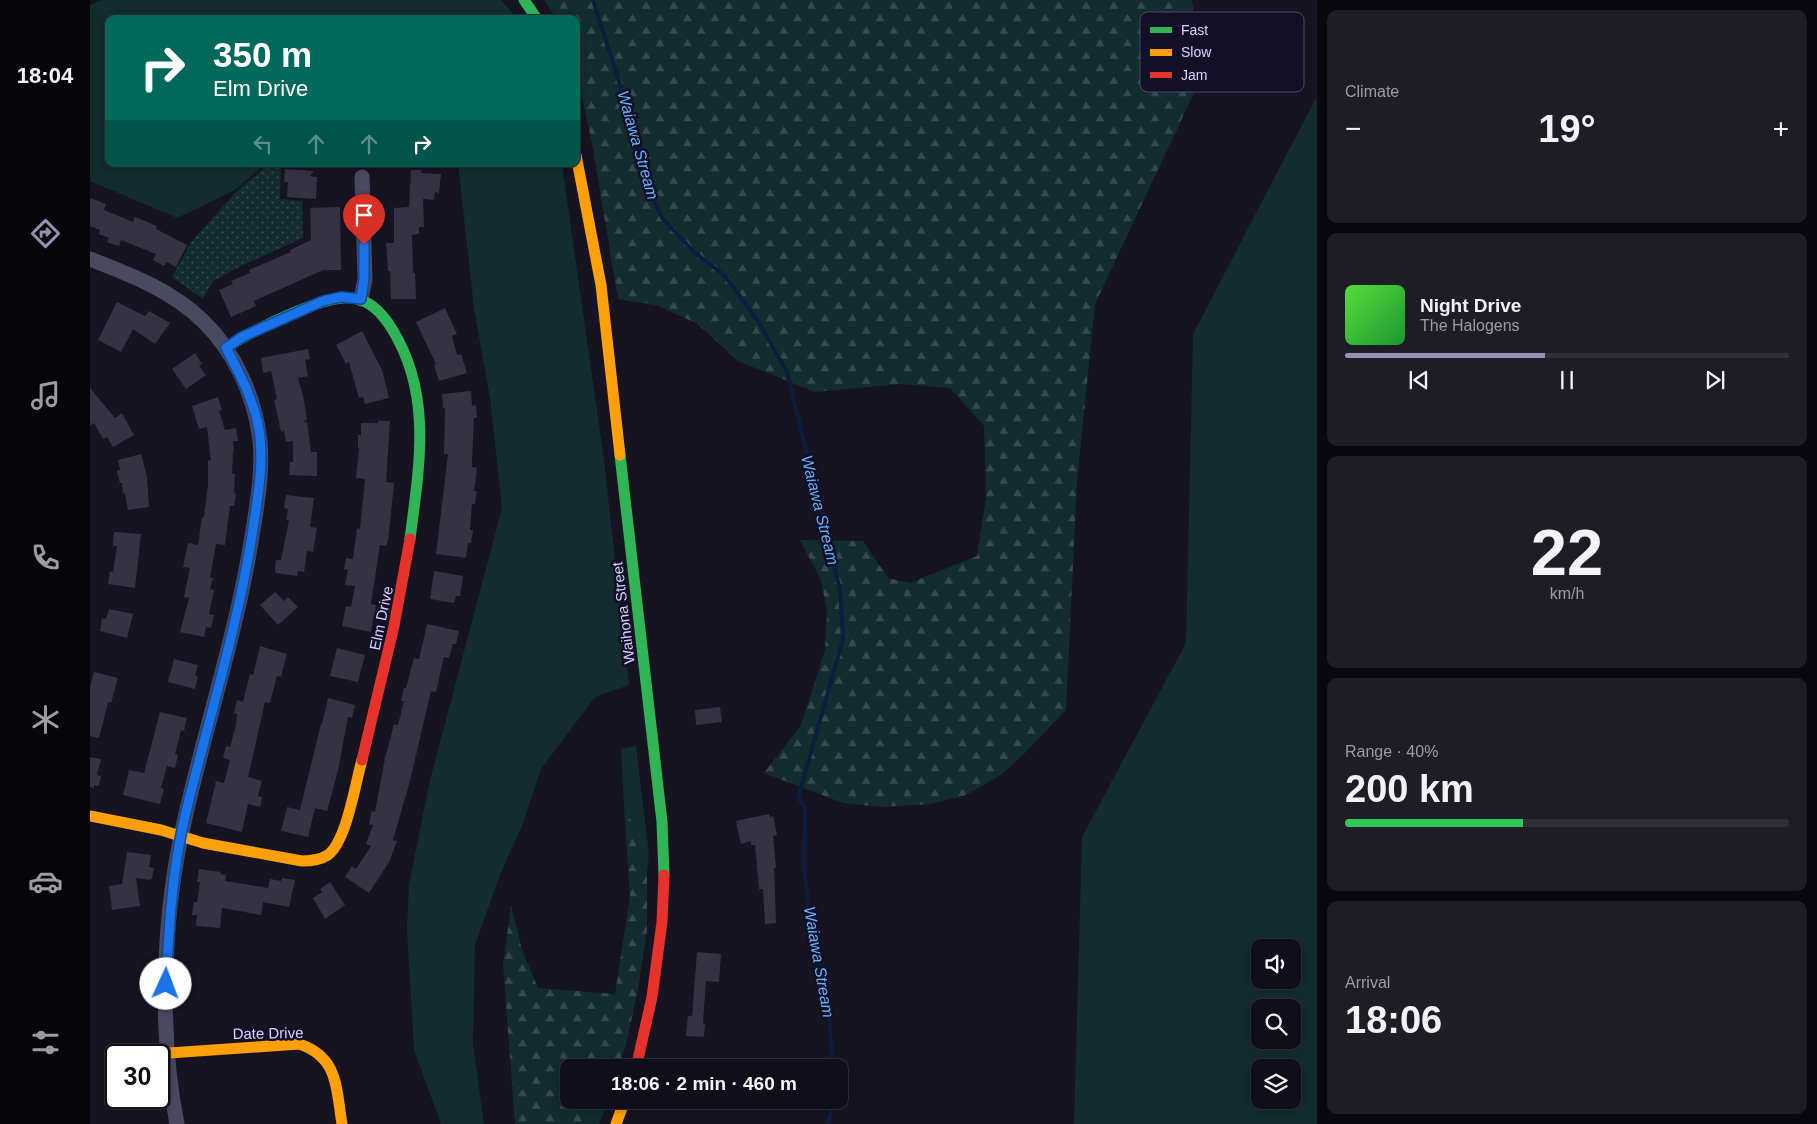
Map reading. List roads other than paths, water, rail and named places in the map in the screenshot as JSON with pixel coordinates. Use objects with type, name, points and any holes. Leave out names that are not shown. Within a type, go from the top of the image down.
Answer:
[{"type":"street","points":[[524,0],[534,15]]},
{"type":"street","name":"Waihona Street","points":[[578,167],[600,285],[662,822],[664,867],[662,922],[652,997],[639,1059]]},
{"type":"street","points":[[226,348],[242,337],[323,301],[341,297],[361,299],[364,279],[362,177]]},
{"type":"street","points":[[90,259],[148,282],[168,293],[202,320],[226,348],[240,374],[254,410],[260,443],[260,469],[248,560],[238,612],[181,836],[172,890],[166,1000],[168,1044]]},
{"type":"street","name":"Elm Drive","points":[[90,816],[161,830],[221,846],[302,862],[311,862],[323,858],[338,843],[343,832],[398,611],[412,529],[420,443],[415,381],[406,356],[389,322],[377,309],[361,299]]},
{"type":"street","name":"Date Drive","points":[[170,1053],[299,1044],[308,1046],[322,1054],[331,1067],[342,1124]]},
{"type":"street","points":[[170,1071],[177,1124]]},
{"type":"street","points":[[616,1124],[622,1109]]},
{"type":"waterway","name":"Waiawa Stream","points":[[593,0],[643,157],[655,204],[663,219],[694,252],[725,276],[758,321],[787,372],[840,590],[843,639],[798,798],[805,808],[804,867],[812,940],[829,1006],[832,1059]]},
{"type":"waterway","name":"Waiawa Stream","points":[[828,1124],[832,1109]]}]
